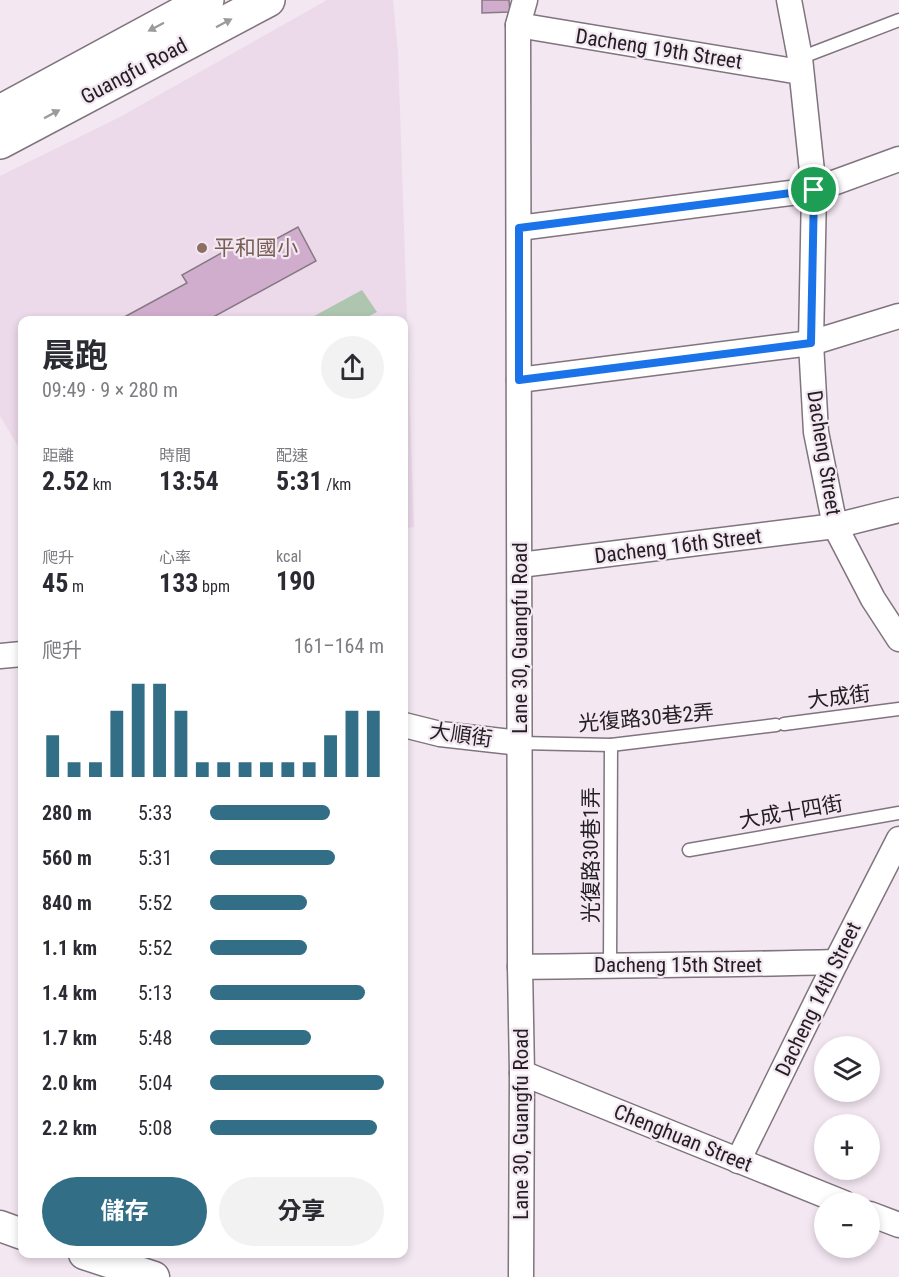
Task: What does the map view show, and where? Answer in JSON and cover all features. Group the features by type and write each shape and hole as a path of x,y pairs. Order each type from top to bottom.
{"main road":[{"name":"Guangfu Road","path":"0,112 207,0"},
{"name":"Guangfu Road","path":"0,142 268,0"}],"street":[{"name":"Lane 30, Guangfu Road","path":"521,1277 518,25 525,0"},
{"name":"Dacheng Street","path":"789,0 800,65 814,190 811,343 816,432 835,525 873,599 899,639"},
{"name":"Dacheng 19th Street","path":"518,25 800,65"},
{"path":"519,228 814,190 899,159"},
{"path":"519,380 811,343 899,316"},
{"name":"Dacheng 16th Street","path":"520,566 835,525 899,510"},
{"path":"0,656 18,654"},
{"name":"大順街","path":"408,726 440,734 520,743"},
{"name":"Dacheng 14th Street","path":"738,1161 899,838"},
{"name":"Dacheng 15th Street","path":"520,968 836,962"},
{"name":"Chenghuan Street","path":"522,1073 816,1192"},
{"path":"880,1218 899,1225"},
{"path":"0,1226 18,1233"},
{"path":"96,1258 154,1277"}],"lane":[{"path":"800,65 899,20"},
{"name":"大成街","path":"780,724 899,709"},
{"name":"光復路30巷2弄","path":"520,743 611,745 780,724"},
{"name":"光復路30巷1弄","path":"610,965 611,745"},
{"name":"大成十四街","path":"689,850 899,813"}],"shaded area":[{"name":"平和國小","path":"327,0 393,0 398,53 407,316 18,316 18,446 0,416 0,176 120,117"},
{"name":"平和國小","path":"408,349 414,527 408,528"}],"green space":[{"path":"362,290 377,312 369,316 314,316"}],"building":[{"path":"482,0 509,0 510,12 482,13"},
{"path":"298,227 316,261 215,316 126,316 187,283 182,275 234,246 241,258"}],"place":[{"name":"平和國小","path":"202,248"}],"route":[{"path":"814,190 811,343 519,380 519,228 814,190"}]}
